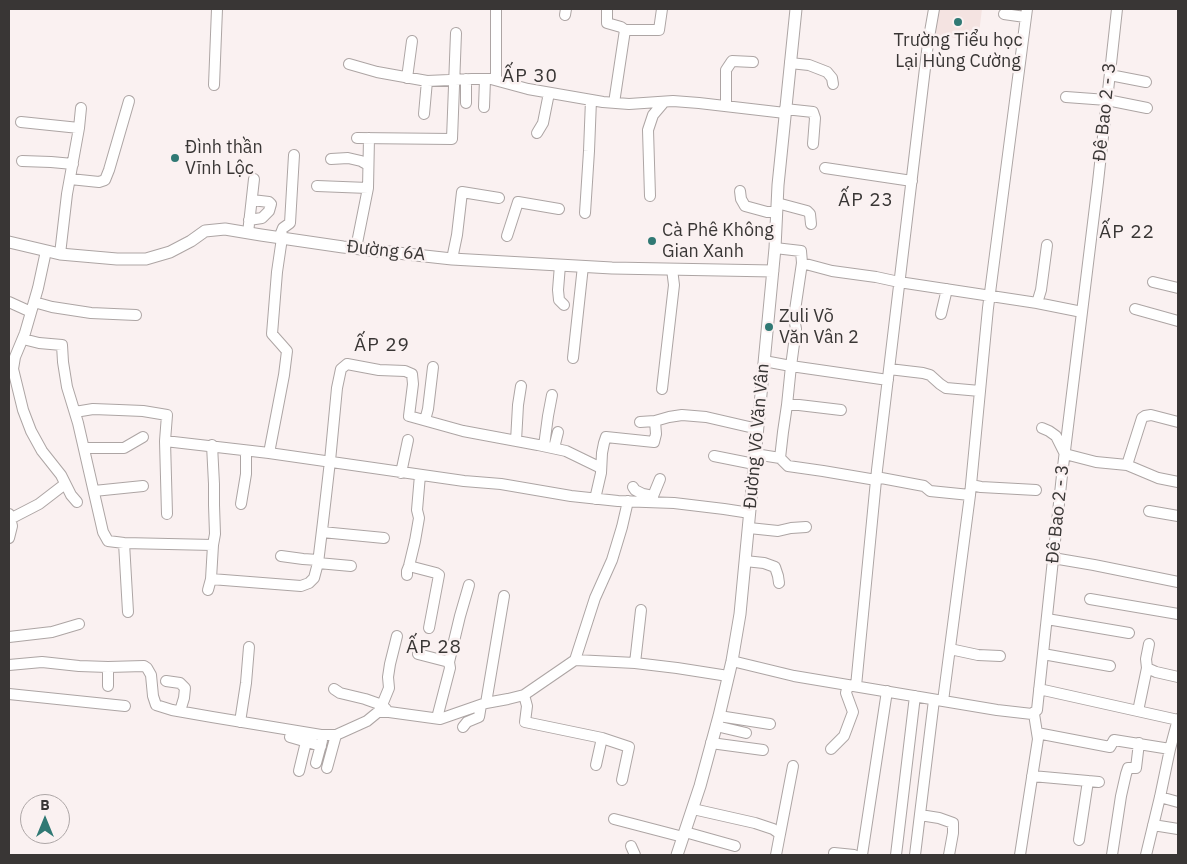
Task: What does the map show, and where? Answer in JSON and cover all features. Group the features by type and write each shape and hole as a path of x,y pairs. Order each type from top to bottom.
{"street":[{"path":"214,85 217,9"},
{"path":"496,9 496,80"},
{"path":"607,9 607,23 625,30 659,30 662,9"},
{"name":"Đường Võ Văn Vân","path":"677,855 712,743 732,661 740,614 773,271 785,111 796,9"},
{"path":"831,749 844,736 853,712 846,693 852,685 899,282 928,43 934,9"},
{"name":"Đê Bao 2 - 3","path":"1034,714 1037,710 1117,9"},
{"path":"915,855 939,700 950,649 970,490 990,296 1026,13 1004,14"},
{"path":"614,103 625,30"},
{"path":"357,138 452,139 456,33"},
{"path":"407,78 412,41"},
{"path":"726,106 726,70 732,61 753,62"},
{"path":"790,63 809,65 827,72 832,78 833,84"},
{"path":"349,64 368,70 427,81 491,79 528,89 614,103 630,104 673,101 813,112 815,118 813,144"},
{"path":"1110,75 1146,82"},
{"path":"466,79 466,103"},
{"path":"484,107 485,79"},
{"path":"424,114 427,81"},
{"path":"537,133 543,123 549,93"},
{"path":"1066,97 1107,100 1147,108"},
{"path":"585,213 591,100"},
{"path":"70,179 104,182 129,101"},
{"path":"650,196 648,130 653,115 664,102"},
{"path":"60,254 67,194 81,108"},
{"path":"21,122 79,128"},
{"path":"356,248 368,188 369,138"},
{"path":"269,453 284,375 286,351 272,334 280,238 283,228 290,223 294,154"},
{"path":"331,158 348,158 368,164"},
{"path":"22,161 73,164"},
{"path":"825,168 912,181"},
{"path":"248,233 254,179"},
{"path":"317,186 368,188"},
{"path":"740,191 740,199 745,206 767,212 777,207 807,211 810,214 811,224"},
{"path":"452,259 462,192 499,198"},
{"path":"249,220 262,218 269,211 271,204 269,202 252,200"},
{"path":"507,236 518,202 559,209"},
{"name":"Đường 6A","path":"9,242 60,254 146,260 170,252 205,231 225,229 280,238 452,259 583,266 773,271"},
{"path":"1037,303 1041,290 1047,246"},
{"path":"775,248 801,251 802,263 794,317 796,329 780,458"},
{"path":"46,251 32,307 16,357 12,378 31,431 42,451 61,475 77,502"},
{"path":"802,263 832,272 876,277 1082,312"},
{"path":"560,265 558,290 559,300 564,305"},
{"path":"573,358 583,266"},
{"path":"662,389 674,285 672,269"},
{"path":"1153,282 1178,288"},
{"path":"941,314 947,289"},
{"path":"9,302 32,307 52,307 91,313 136,315"},
{"path":"1135,309 1178,321"},
{"path":"1178,325 1178,331"},
{"path":"22,339 62,345 68,387 103,532 108,541 213,545"},
{"path":"764,361 791,366 888,374 923,373 930,375 946,388 980,391"},
{"path":"211,579 301,586 309,583 314,578 322,532 336,388 341,369 346,364 380,370 405,371 412,374 413,384 409,416 463,431 566,451 602,468"},
{"path":"425,420 433,367"},
{"path":"516,441 521,386"},
{"path":"549,447 548,416 552,395"},
{"path":"787,405 842,410"},
{"path":"75,412 93,409 143,411 167,415 165,440 167,514"},
{"path":"640,422 682,415 706,417 758,429"},
{"path":"1127,465 1142,418 1151,415 1178,422"},
{"path":"595,499 606,437 654,442 656,434 655,421"},
{"path":"1042,428 1056,436 1065,454 1096,462 1127,465 1158,478 1178,482"},
{"path":"549,447 558,432"},
{"path":"84,448 124,448 143,437"},
{"path":"165,440 330,461 464,481 501,484 595,499 628,501 653,499 750,513"},
{"path":"401,472 408,440"},
{"path":"208,590 211,579 215,534 212,445"},
{"path":"241,504 246,474 246,451"},
{"path":"714,456 755,459 780,458 788,466 924,486 930,491 970,490 980,487 1036,490"},
{"path":"420,475 417,510 419,518 408,571 436,573 438,575 429,628"},
{"path":"653,499 660,478"},
{"path":"9,538 12,526 9,517 39,504 66,484"},
{"path":"94,491 143,486"},
{"path":"633,487 634,490 653,499"},
{"path":"575,660 595,598 612,560 628,501"},
{"path":"1149,511 1178,516"},
{"path":"749,528 778,531 806,527"},
{"path":"322,532 384,538"},
{"path":"124,543 128,612"},
{"path":"281,556 351,566"},
{"path":"1053,558 1178,582"},
{"path":"746,561 764,563 775,567 779,583"},
{"path":"437,718 469,585"},
{"path":"463,726 467,722 479,717 484,704 504,596"},
{"path":"1090,599 1178,614"},
{"path":"635,663 641,610"},
{"path":"1047,619 1129,634"},
{"path":"9,637 52,632 79,624"},
{"path":"386,709 389,688 388,676 397,636"},
{"path":"1138,710 1149,644"},
{"path":"240,722 249,647"},
{"path":"950,649 978,655 1000,656"},
{"path":"418,654 449,662"},
{"path":"1043,654 1110,666"},
{"path":"334,689 340,693 365,699 386,709 440,719 484,704 524,695 575,660 635,663 728,676"},
{"path":"732,661 794,676 997,710 1034,714 1038,738 1020,855"},
{"path":"9,665 42,662 108,667 144,666 148,668 151,675 156,705 240,722 324,735 336,735 367,721 378,712 386,709"},
{"path":"108,667 108,686"},
{"path":"1146,668 1178,677"},
{"path":"166,681 180,683 185,688 180,711"},
{"path":"1039,689 1178,719 1153,825 1149,855"},
{"path":"862,855 887,691"},
{"path":"9,694 125,706"},
{"path":"524,695 527,706 526,722 602,738 629,747 622,780"},
{"path":"896,855 915,696"},
{"path":"717,721 770,724"},
{"path":"717,721 746,732"},
{"path":"1038,733 1110,747 1114,740 1170,749"},
{"path":"316,762 324,735"},
{"path":"327,768 336,735"},
{"path":"290,737 320,746"},
{"path":"596,765 602,738"},
{"path":"298,771 306,742"},
{"path":"712,743 763,750"},
{"path":"1112,855 1126,774 1128,768 1136,768 1139,743"},
{"path":"776,855 793,766"},
{"path":"1032,776 1094,782 1079,840"},
{"path":"1160,797 1178,802"},
{"path":"692,809 773,829 780,834"},
{"path":"920,816 939,818 953,823 949,855"},
{"path":"614,819 735,846"},
{"path":"1153,825 1178,829"},
{"path":"834,853 854,855"}],"shaded area":[{"name":"Trường Tiểu học Lại Hùng Cường","path":"938,9 982,9 978,41 934,35"}],"place":[{"name":"Trường Tiểu học Lại Hùng Cường","path":"958,22"},
{"name":"Đình thần Vĩnh Lộc","path":"175,158"},
{"name":"Cà Phê Không Gian Xanh","path":"652,241"},
{"name":"Zuli Võ Văn Vân 2","path":"769,327"}],"district":[{"name":"ẤP 30","path":"530,77"},
{"name":"ẤP 23","path":"866,201"},
{"name":"ẤP 22","path":"1127,233"},
{"name":"ẤP 29","path":"382,346"},
{"name":"ẤP 28","path":"434,648"}]}
